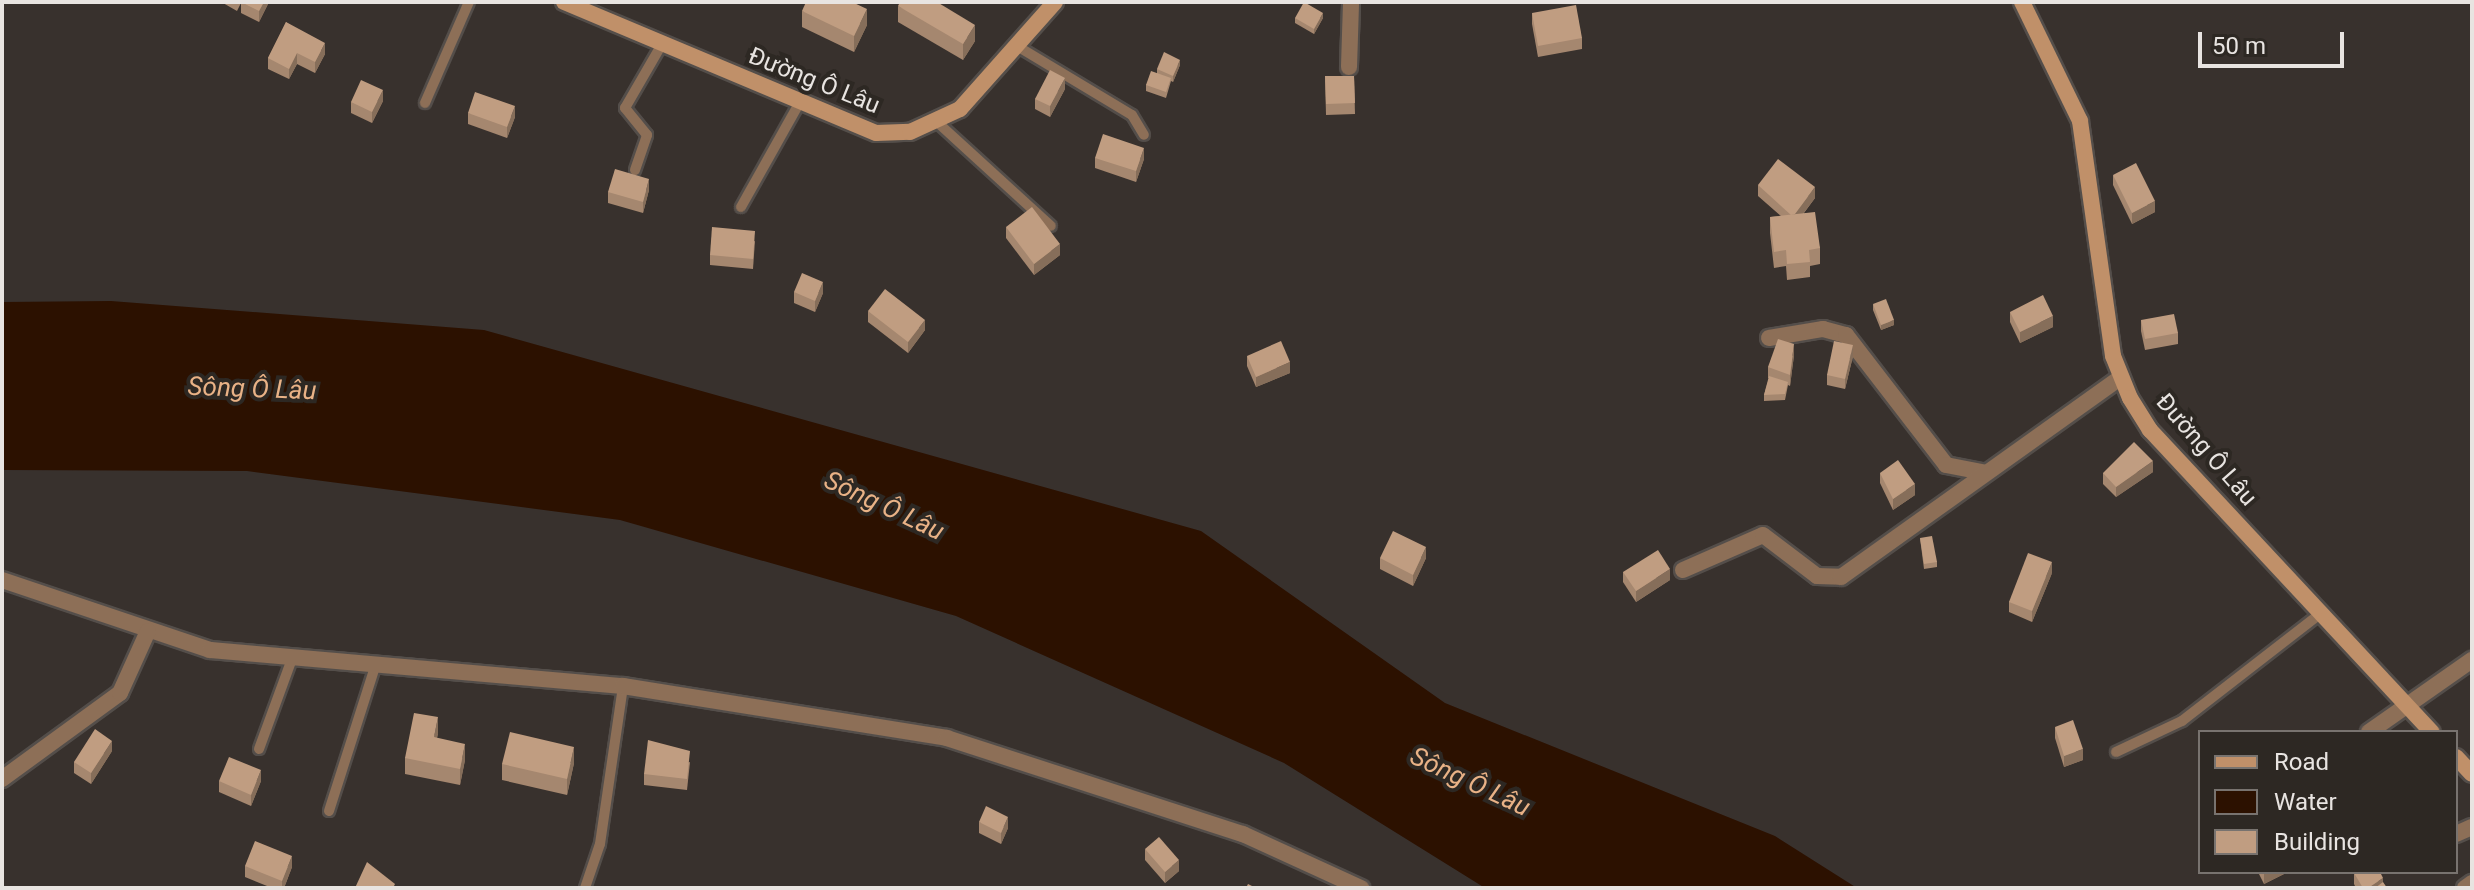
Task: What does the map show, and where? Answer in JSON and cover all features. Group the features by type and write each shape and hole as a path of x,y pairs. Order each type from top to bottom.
{"main road":[{"name":"Đường Ô Lâu","path":"564,2 876,133 937,122 960,109 1055,2"},
{"name":"Đường Ô Lâu","path":"2022,2 2080,121 2098,271 2121,377 2150,430 2430,730"},
{"path":"2458,759 2472,774"}],"street":[{"path":"1349,67 1351,2"},
{"path":"1769,338 1823,329 1846,335 1946,465 1984,472"},
{"path":"1683,570 1763,535 1817,576 1841,577 2121,377"},
{"path":"2,580 210,650 623,686 867,723 1013,755 1243,834 1361,888"},
{"path":"2,779 120,693 148,631"},
{"path":"2372,730 2472,660"},
{"path":"2465,888 2472,883"}],"lane":[{"path":"425,103 469,2"},
{"path":"635,170 647,135 625,108 662,44"},
{"path":"1017,46 1132,115 1144,135"},
{"path":"741,207 800,102"},
{"path":"937,122 1051,226"},
{"path":"2116,752 2182,721 2321,613"},
{"path":"259,749 293,656"},
{"path":"329,811 376,664"},
{"path":"585,888 600,844 623,686"}],"water":[{"name":"Sông Ô Lâu","path":"111,301 484,330 1201,531 1445,703 1775,836 1857,888 1485,888 1284,763 956,616 620,520 247,471 2,470 2,302"}],"building":[{"path":"241,2 264,2 259,11"},
{"path":"806,2 852,2 867,9 854,36 802,11"},
{"path":"900,2 937,2 975,25 963,44 898,6"},
{"path":"1304,2 1323,13 1314,29 1295,18"},
{"path":"1576,5 1582,38 1538,46 1532,13"},
{"path":"286,22 325,43 315,62 297,53 289,69 268,58"},
{"path":"1164,52 1180,60 1173,76 1157,69"},
{"path":"1050,70 1065,78 1050,106 1035,99"},
{"path":"1151,71 1171,78 1166,92 1146,85"},
{"path":"1325,76 1354,76 1355,103 1326,104"},
{"path":"361,80 383,90 372,112 351,102"},
{"path":"475,92 515,106 507,127 468,113"},
{"path":"1103,134 1144,148 1136,171 1095,158"},
{"path":"1778,159 1815,187 1795,214 1791,215 1758,185"},
{"path":"2136,163 2155,201 2132,213 2113,175"},
{"path":"615,169 649,179 643,202 608,192"},
{"path":"1032,207 1060,244 1034,264 1006,227"},
{"path":"1815,212 1820,248 1809,250 1810,262 1787,264 1786,250 1774,252 1770,217"},
{"path":"712,227 755,231 753,259 710,255"},
{"path":"802,273 823,282 815,301 794,292"},
{"path":"885,289 925,320 908,342 868,311"},
{"path":"2043,295 2053,316 2020,332 2010,312"},
{"path":"1886,299 1894,320 1881,325 1873,304"},
{"path":"2174,314 2178,333 2145,339 2141,320"},
{"path":"1778,339 1794,344 1790,375 1768,367"},
{"path":"1281,341 1290,362 1256,377 1247,356"},
{"path":"1834,341 1853,345 1845,379 1827,375"},
{"path":"1769,376 1788,382 1785,394 1764,395"},
{"path":"2134,442 2153,461 2116,487 2103,473"},
{"path":"1898,460 1915,484 1893,499 1880,473"},
{"path":"1393,531 1426,547 1413,575 1380,558"},
{"path":"1932,536 1937,562 1924,564 1920,538"},
{"path":"1658,550 1670,569 1636,591 1623,572"},
{"path":"2028,553 2052,562 2032,611 2009,602"},
{"path":"414,713 438,717 434,737 465,744 460,769 405,758"},
{"path":"2073,720 2083,749 2064,756 2055,727"},
{"path":"95,729 112,741 91,773 74,762"},
{"path":"510,732 574,747 567,779 502,764"},
{"path":"648,740 690,751 687,779 644,774"},
{"path":"229,757 261,770 251,795 219,781"},
{"path":"986,806 1008,817 1001,833 979,822"},
{"path":"1159,837 1179,860 1165,872 1145,849"},
{"path":"255,841 292,856 282,881 245,866"},
{"path":"367,862 395,884 393,888 355,888"},
{"path":"2355,874 2381,874 2383,878 2363,888"}]}
